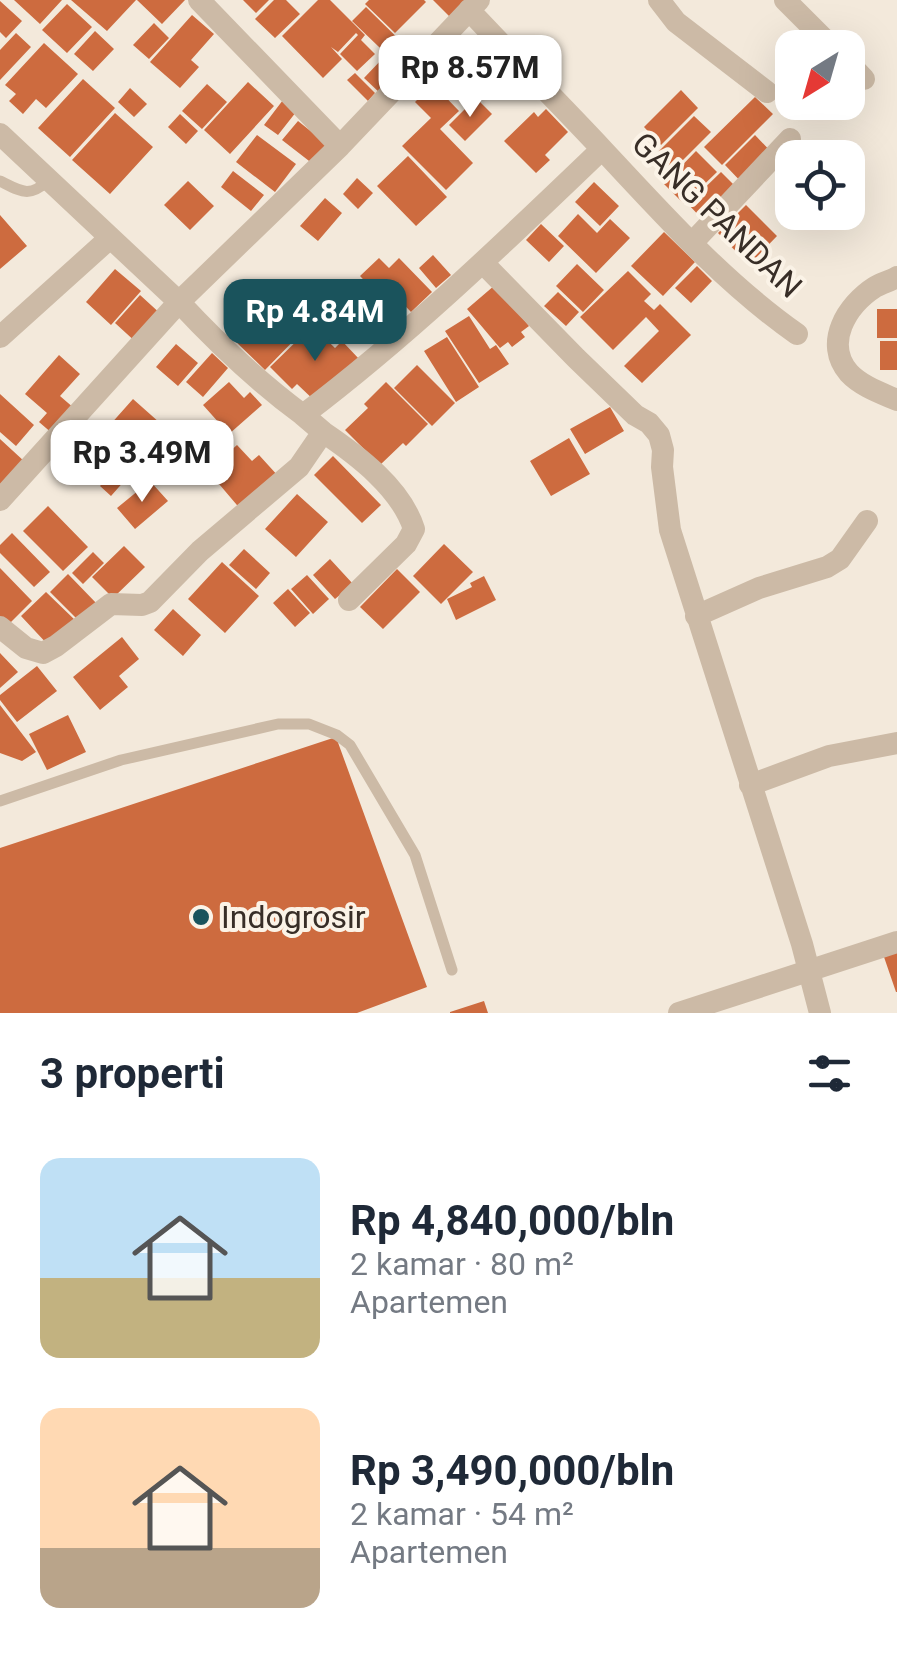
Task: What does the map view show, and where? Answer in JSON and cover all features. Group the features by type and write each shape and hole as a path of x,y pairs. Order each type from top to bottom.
{"street":[{"path":"199,0 340,146"},
{"path":"659,0 676,22 767,92"},
{"path":"785,0 815,30"},
{"path":"0,500 179,302 340,146 474,5"},
{"name":"GANG PANDAN","path":"474,5 692,244 772,317 797,334"},
{"path":"0,134 179,302 222,348 262,384 356,455 399,502 414,529 406,544 349,600"},
{"path":"692,244 790,139"},
{"path":"303,414 352,378 482,263 602,148"},
{"path":"0,337 110,238"},
{"path":"482,263 659,435 670,530 802,944 820,1013"},
{"path":"897,278 860,299 840,330 836,344 841,361 855,378 897,400"},
{"path":"0,627 26,648 43,653 111,604 147,604 200,551 300,467 323,432"},
{"path":"696,616 759,588 827,568 840,559 867,521"},
{"path":"750,785 829,756 897,743"},
{"path":"680,1013 897,942"}],"lane":[{"path":"0,181 26,193 49,180"},
{"path":"0,801 121,760 278,724 309,724 350,745 415,855 452,970"}],"building":[{"path":"14,0 62,0 40,24"},
{"path":"71,0 136,0 107,31"},
{"path":"137,0 185,0 162,24"},
{"path":"243,0 269,0 256,13"},
{"path":"274,0 286,0 300,14 275,38 255,19"},
{"path":"318,0 330,0 365,35 361,40 375,54 357,71 340,54 356,33 338,52 331,47 342,59 323,78 282,36"},
{"path":"369,0 426,2 395,33 365,4"},
{"path":"433,0 472,0 453,20"},
{"path":"0,1 22,21 6,38 0,32"},
{"path":"67,4 92,27 67,53 42,30"},
{"path":"366,7 417,57 404,71 352,21"},
{"path":"192,15 214,34 191,60 199,67 180,88 150,62"},
{"path":"154,23 169,38 149,59 133,45"},
{"path":"95,31 114,49 93,71 74,54"},
{"path":"16,33 31,47 0,80 0,50"},
{"path":"478,36 504,63 477,90 450,63"},
{"path":"44,43 78,74 46,108 36,99 23,114 9,101 16,94 5,85"},
{"path":"384,57 401,73 381,94 364,78"},
{"path":"355,73 375,93 368,101 347,80"},
{"path":"458,76 476,94 464,106 446,87"},
{"path":"83,79 115,108 70,157 38,128"},
{"path":"248,82 274,106 230,154 204,130"},
{"path":"207,84 227,102 202,129 182,111"},
{"path":"433,84 459,111 440,129 473,163 446,190 402,146 431,118 415,102"},
{"path":"130,88 147,104 134,117 118,102"},
{"path":"681,90 698,108 661,145 644,127"},
{"path":"286,96 300,107 278,135 264,125"},
{"path":"755,97 773,114 722,165 704,147"},
{"path":"476,98 492,114 465,141 449,125"},
{"path":"546,109 568,132 545,155 550,160 536,173 504,141 534,112 538,117"},
{"path":"115,113 153,147 110,194 72,160"},
{"path":"180,114 198,131 186,144 168,127"},
{"path":"694,116 711,132 670,173 654,156"},
{"path":"298,121 328,145 313,164 282,140"},
{"path":"257,135 296,164 275,192 236,162"},
{"path":"755,135 775,156 746,187 725,165"},
{"path":"696,151 717,172 684,204 664,184"},
{"path":"408,156 447,197 416,226 377,186"},
{"path":"233,171 264,195 251,211 221,187"},
{"path":"721,172 737,188 704,221 688,204"},
{"path":"357,178 373,193 358,209 343,194"},
{"path":"188,181 214,206 190,230 164,205"},
{"path":"594,182 619,206 600,226 575,202"},
{"path":"325,198 342,213 318,241 300,226"},
{"path":"746,205 777,236 749,265 718,233"},
{"path":"578,214 597,233 610,219 630,238 596,273 558,236"},
{"path":"0,215 27,246 0,269"},
{"path":"541,224 564,246 549,262 526,240"},
{"path":"664,232 695,262 663,296 631,266"},
{"path":"433,255 451,275 436,288 419,268"},
{"path":"379,258 389,268 399,258 432,292 411,312 392,292 383,300 360,276"},
{"path":"577,264 604,290 583,312 556,286"},
{"path":"697,266 712,281 691,303 675,288"},
{"path":"115,269 141,291 111,325 86,302"},
{"path":"628,271 651,294 644,301 654,310 660,304 691,335 642,383 624,366 659,331 646,317 613,350 580,317"},
{"path":"495,285 529,326 521,332 525,337 512,347 508,342 500,348 467,309"},
{"path":"558,292 579,312 566,326 544,306"},
{"path":"140,295 163,316 138,344 115,323"},
{"path":"281,305 305,329 265,370 232,338 259,310 268,319"},
{"path":"877,309 897,309 897,338 877,338"},
{"path":"469,316 490,349 496,345 509,364 479,383 445,331"},
{"path":"312,326 335,348 342,341 360,360 316,402 297,384 292,389 270,367"},
{"path":"447,337 479,387 456,402 424,351"},
{"path":"880,341 897,341 897,370 880,370"},
{"path":"176,344 198,363 178,386 156,367"},
{"path":"212,353 228,368 203,397 186,382"},
{"path":"59,355 80,374 60,396 75,409 53,434 39,422 47,413 25,394"},
{"path":"417,365 455,403 432,426 394,388"},
{"path":"229,382 244,398 250,392 262,405 229,434 203,405"},
{"path":"386,382 428,424 380,465 345,430 368,408 364,404"},
{"path":"0,394 34,425 16,446 0,432"},
{"path":"133,399 160,423 137,450 109,426"},
{"path":"610,407 624,431 585,454 570,429"},
{"path":"97,436 119,455 98,479 77,460"},
{"path":"569,438 590,474 551,496 530,461"},
{"path":"0,439 25,462 0,491"},
{"path":"237,445 252,461 259,455 279,477 242,511 208,471"},
{"path":"130,452 141,462 111,496 100,486"},
{"path":"333,456 381,505 362,523 314,475"},
{"path":"150,481 168,501 135,529 117,508"},
{"path":"297,494 328,522 296,557 265,529"},
{"path":"48,506 88,547 63,571 23,531"},
{"path":"12,533 50,572 34,587 0,553 0,545"},
{"path":"444,544 473,572 441,604 413,576"},
{"path":"124,546 145,567 113,598 92,577"},
{"path":"244,549 270,573 256,589 229,565"},
{"path":"93,552 104,563 83,584 72,573"},
{"path":"330,559 353,584 335,599 313,575"},
{"path":"222,562 259,596 225,633 188,599"},
{"path":"0,568 32,601 8,625 0,617"},
{"path":"397,569 420,592 383,629 360,607"},
{"path":"68,574 99,606 81,623 50,592"},
{"path":"307,575 329,599 313,614 291,589"},
{"path":"484,576 496,600 456,620 447,599 472,587 470,583"},
{"path":"288,589 310,613 295,627 273,603"},
{"path":"46,592 76,621 50,647 21,616"},
{"path":"173,609 201,635 183,656 154,630"},
{"path":"122,637 139,659 119,676 128,687 100,710 73,677"},
{"path":"0,653 18,672 0,688"},
{"path":"37,666 57,691 17,722 0,695"},
{"path":"0,705 36,752 22,761 0,753"},
{"path":"68,715 86,752 47,770 29,734"},
{"name":"Indogrosir","path":"336,737 427,987 357,1013 0,1013 0,848"},
{"path":"897,952 897,992 896,992 884,957"},
{"path":"484,1001 488,1013 450,1013 450,1012"}],"place":[{"name":"Indogrosir","path":"201,917"}]}
